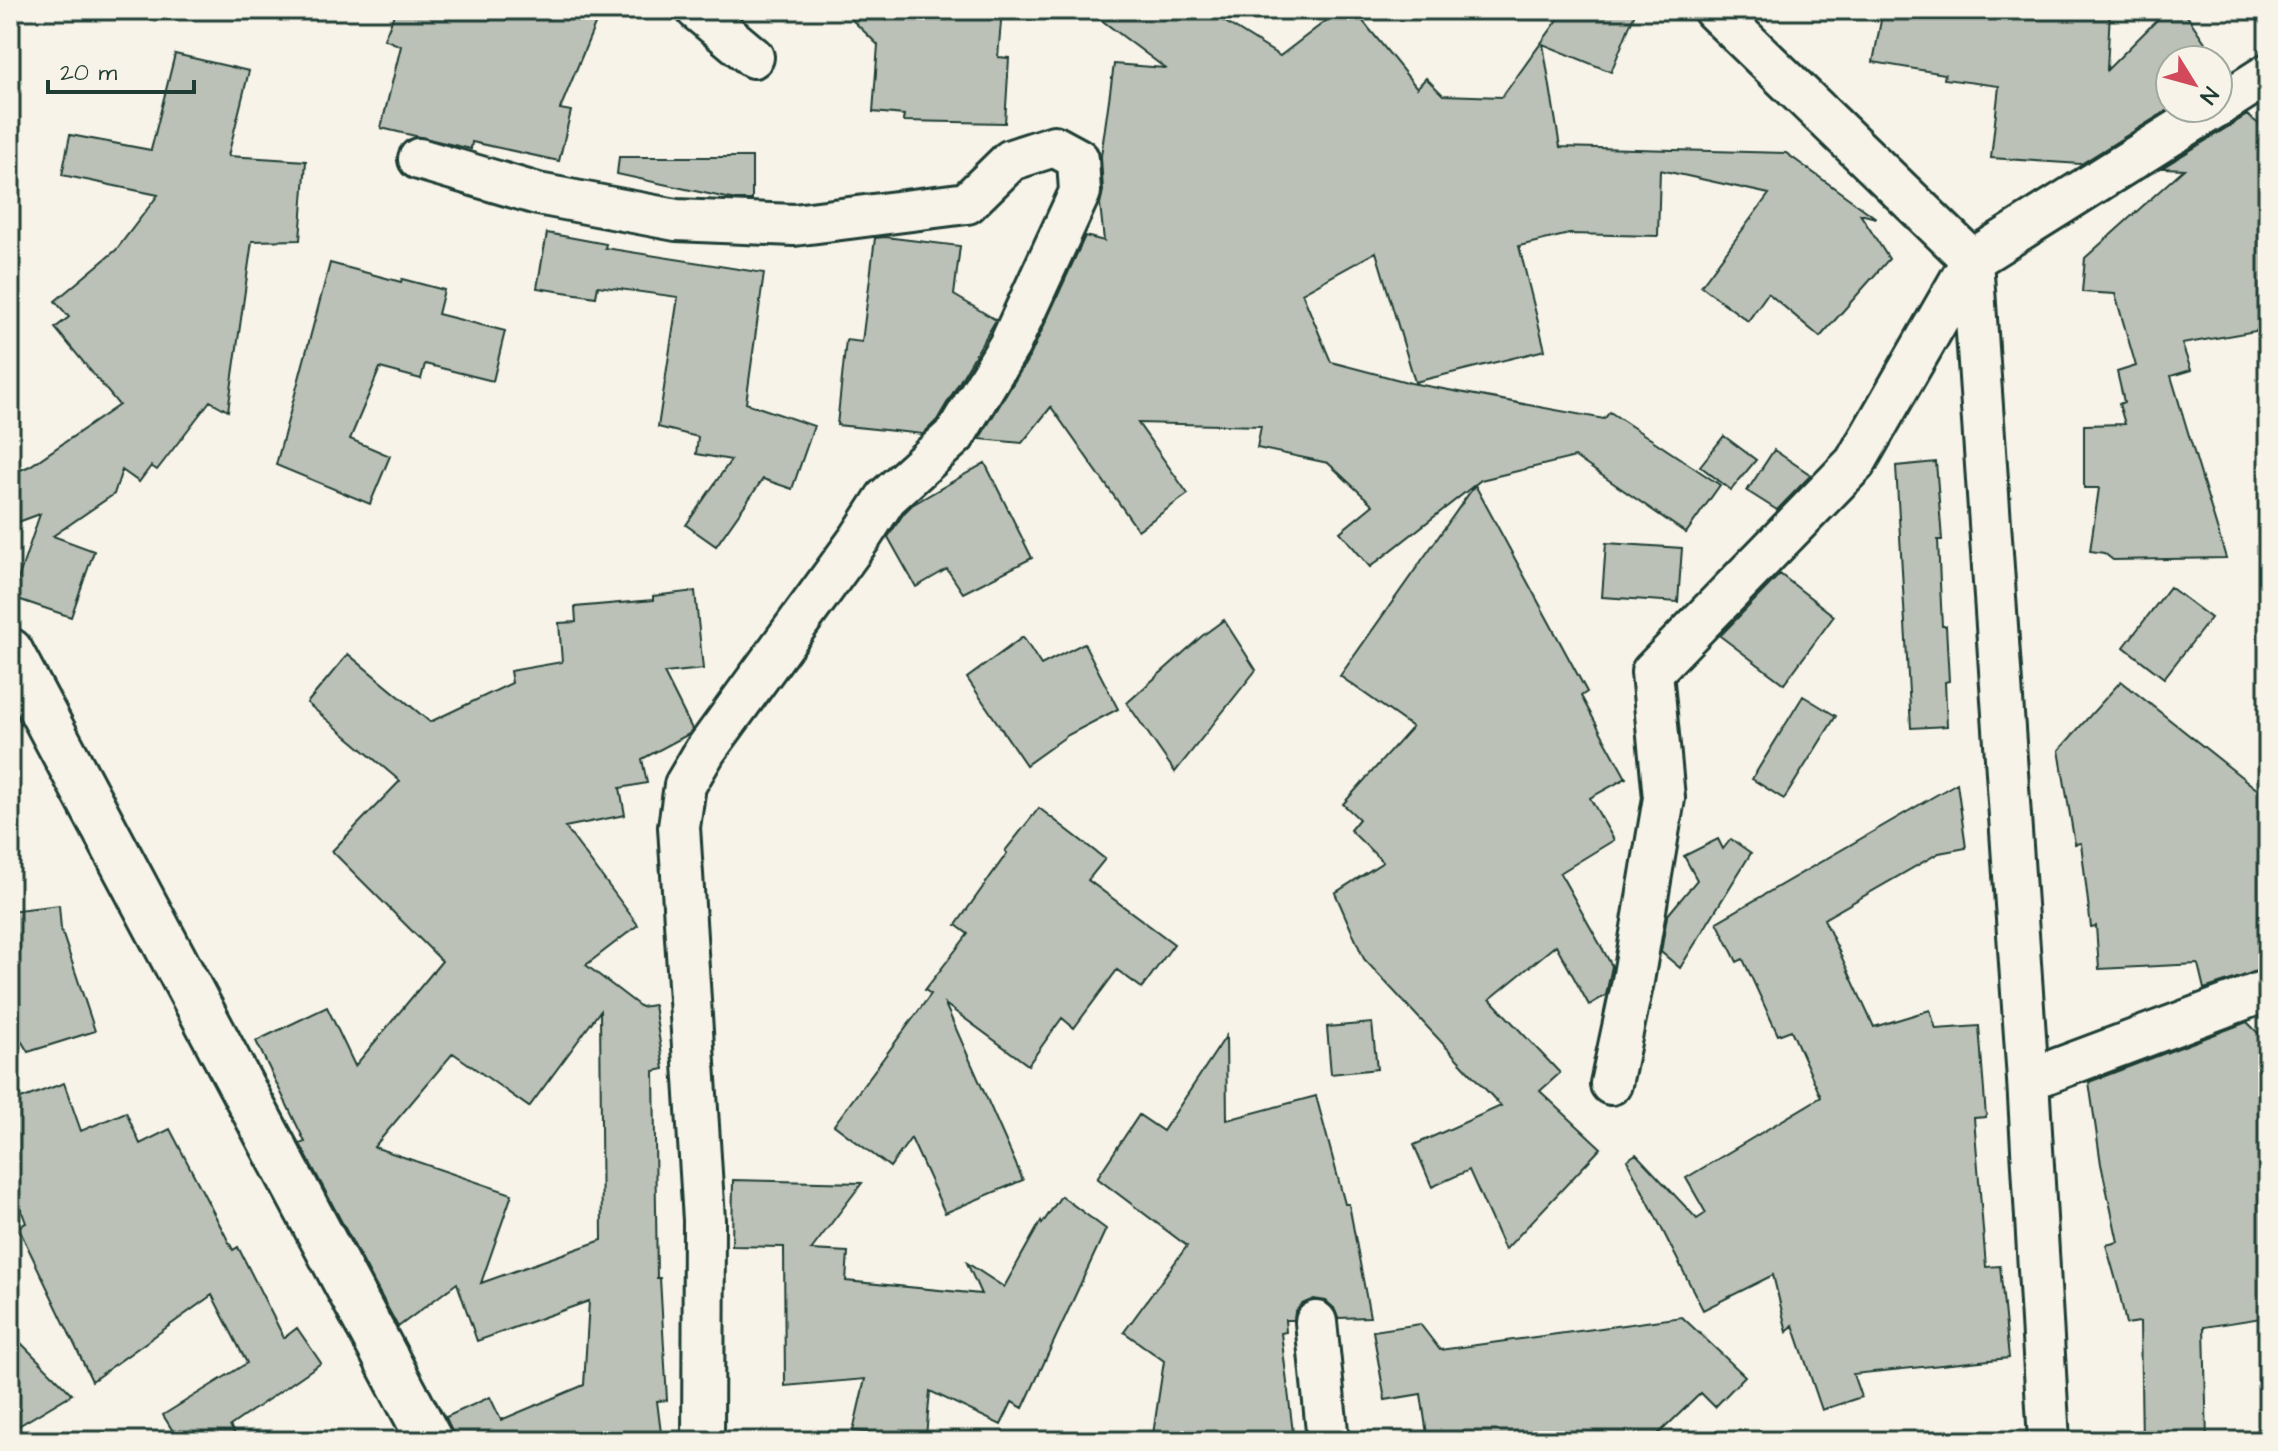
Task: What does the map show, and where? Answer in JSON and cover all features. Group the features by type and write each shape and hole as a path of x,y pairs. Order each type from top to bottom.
{"street":[{"path":"697,10 753,57"},
{"path":"1714,10 1972,260 2028,1080 2049,1441"},
{"path":"2234,96 2268,74"},
{"path":"1611,1084 1633,981 1664,798 1652,672 1855,463 1972,260 2189,124"},
{"path":"419,159 538,194 676,220 794,225 967,203 1011,160 1054,146 1078,159 1080,192 1010,344 955,435 886,498 705,751 685,785 679,827 704,1220 703,1441"},
{"path":"10,651 430,1441"},
{"path":"2028,1080 2268,990"},
{"path":"1316,1322 1328,1441"}],"building":[{"path":"396,10 601,10 560,109 571,111 559,161 472,142 471,149 381,128 401,46 384,39"},
{"path":"842,10 1002,10 998,57 1009,58 1005,123 903,121 904,115 873,112 878,45"},
{"path":"1088,10 1206,10 1280,56 1340,10 1354,10 1417,88 1426,78 1443,95 1502,97 1565,10 1636,10 1611,72 1543,44 1560,147 1786,153 1876,218 1860,214 1889,259 1820,337 1768,293 1748,321 1701,286 1769,194 1660,170 1658,236 1569,234 1519,246 1545,350 1415,382 1376,252 1302,293 1331,362 1411,383 1604,419 1610,412 1720,485 1686,533 1575,457 1481,480 1370,567 1340,532 1373,505 1328,463 1257,448 1261,426 1138,423 1188,494 1138,530 1051,407 1022,443 979,439 1031,354 1085,236 1104,241 1100,204 1103,191 1101,156 1114,64 1165,68"},
{"path":"1883,10 2110,10 2107,70 2167,10 2183,10 2206,44 2154,44 2154,119 2081,164 1991,158 1999,86 1944,79 1945,74 1873,62"},
{"path":"175,54 249,71 228,156 306,161 300,240 252,241 228,411 210,401 157,470 151,466 139,482 122,470 114,494 53,536 94,551 71,617 12,597 40,514 10,525 10,474 30,466 119,405 55,328 69,317 55,301 116,250 158,195 62,175 70,135 151,150"},
{"path":"2247,115 2268,131 2268,281 2261,290 2267,329 2182,344 2191,370 2171,376 2226,558 2113,560 2104,553 2090,551 2099,488 2084,488 2084,425 2125,424 2119,404 2124,402 2117,372 2136,366 2115,294 2082,292 2085,258 2184,169 2162,168"},
{"path":"619,157 752,157 752,200 736,200 617,174"},
{"path":"547,233 606,244 605,248 764,273 746,403 814,426 792,489 763,479 716,546 686,525 731,460 696,454 698,437 658,427 678,297 598,286 596,297 537,288"},
{"path":"875,238 960,246 954,295 996,320 937,420 923,434 837,425 846,340 862,342"},
{"path":"330,263 444,290 438,314 505,331 493,381 425,364 421,379 380,368 350,439 390,456 370,504 276,465"},
{"path":"1724,436 1756,460 1731,490 1700,466"},
{"path":"1774,450 1811,475 1777,510 1747,491"},
{"path":"1936,462 1942,540 1938,540 1942,626 1946,626 1949,681 1945,682 1947,726 1911,728 1896,466"},
{"path":"985,463 1032,558 963,593 947,569 916,587 888,537 912,505"},
{"path":"1475,485 1587,692 1581,696 1626,778 1590,798 1614,840 1560,873 1612,966 1606,995 1589,1005 1556,945 1490,999 1560,1073 1540,1091 1601,1148 1505,1250 1469,1170 1432,1187 1414,1145 1501,1106 1364,959 1335,893 1383,862 1350,830 1359,819 1343,804 1412,727 1340,676"},
{"path":"1606,543 1682,548 1678,602 1602,597"},
{"path":"1780,574 1834,616 1784,684 1720,636"},
{"path":"2170,587 2211,618 2164,678 2124,647"},
{"path":"695,591 703,669 664,673 692,729 689,734 642,759 647,783 620,788 625,815 565,827 638,925 586,965 641,1007 654,1005 664,1069 654,1071 657,1278 660,1278 667,1400 657,1401 662,1441 455,1441 446,1417 490,1397 501,1420 584,1385 589,1301 477,1341 457,1283 398,1327 300,1144 305,1142 256,1041 327,1007 355,1066 442,961 332,851 400,781 307,703 348,654 430,722 512,683 510,671 562,662 559,623 576,622 575,607 653,600 653,596","holes":["600,1011 602,1240 481,1283 512,1194 374,1147 453,1053 529,1107"]},
{"path":"1224,620 1256,670 1175,772 1127,703"},
{"path":"1023,637 1041,665 1084,643 1118,709 1068,735 1026,765 967,678"},
{"path":"2121,681 2263,794 2268,821 2268,968 2204,989 2198,964 2099,969 2096,926 2091,927 2081,843 2075,844 2059,750"},
{"path":"1803,696 1836,716 1784,799 1752,779"},
{"path":"1957,783 1966,848 1939,853 1824,919 1874,1027 1930,1010 1936,1029 1979,1026 1986,1117 1974,1118 1986,1267 2000,1266 2009,1358 1853,1374 1861,1397 1822,1410 1793,1325 1787,1332 1773,1275 1703,1310 1627,1160 1636,1154 1697,1219 1706,1213 1686,1178 1821,1097 1791,1030 1778,1035 1743,959 1737,962 1717,922"},
{"path":"1039,808 1105,859 1088,880 1174,944 1142,988 1117,970 1074,1028 1062,1018 1028,1065 945,1004 1023,1180 945,1213 911,1138 890,1167 834,1125 931,994 925,990 968,934 956,925 1007,853 1005,851"},
{"path":"1718,839 1723,849 1731,839 1751,853 1680,968 1661,952 1667,916 1697,880 1684,856"},
{"path":"59,905 61,929 95,1031 28,1052 10,1022 10,911"},
{"path":"2247,1022 2268,1043 2268,1317 2204,1327 2207,1441 2142,1441 2140,1322 2126,1324 2106,1245 2118,1242 2101,1164 2089,1082"},
{"path":"1372,1023 1377,1069 1331,1074 1327,1027"},
{"path":"1226,1036 1227,1120 1316,1096 1345,1204 1349,1204 1370,1317 1338,1318 1334,1308 1326,1301 1314,1299 1302,1304 1295,1312 1294,1320 1285,1320 1286,1332 1281,1333 1294,1441 1152,1441 1164,1361 1124,1332 1187,1246 1097,1178 1139,1115 1163,1131"},
{"path":"64,1083 81,1131 126,1112 140,1144 170,1129 233,1250 238,1247 284,1338 297,1328 321,1363 230,1426 239,1441 179,1441 163,1415 247,1363 212,1295 92,1381 18,1227 26,1223 10,1180 10,1103"},
{"path":"733,1180 862,1183 811,1250 848,1252 846,1281 981,1294 967,1263 1004,1287 1041,1221 1042,1224 1061,1196 1106,1229 1023,1408 1012,1402 1001,1425 930,1391 926,1437 853,1431 865,1379 785,1386 784,1247 732,1246"},
{"path":"1682,1317 1745,1376 1715,1407 1701,1393 1651,1441 1428,1441 1421,1394 1385,1400 1373,1331 1420,1324 1440,1350"},
{"path":"10,1332 72,1394 10,1431"}]}
